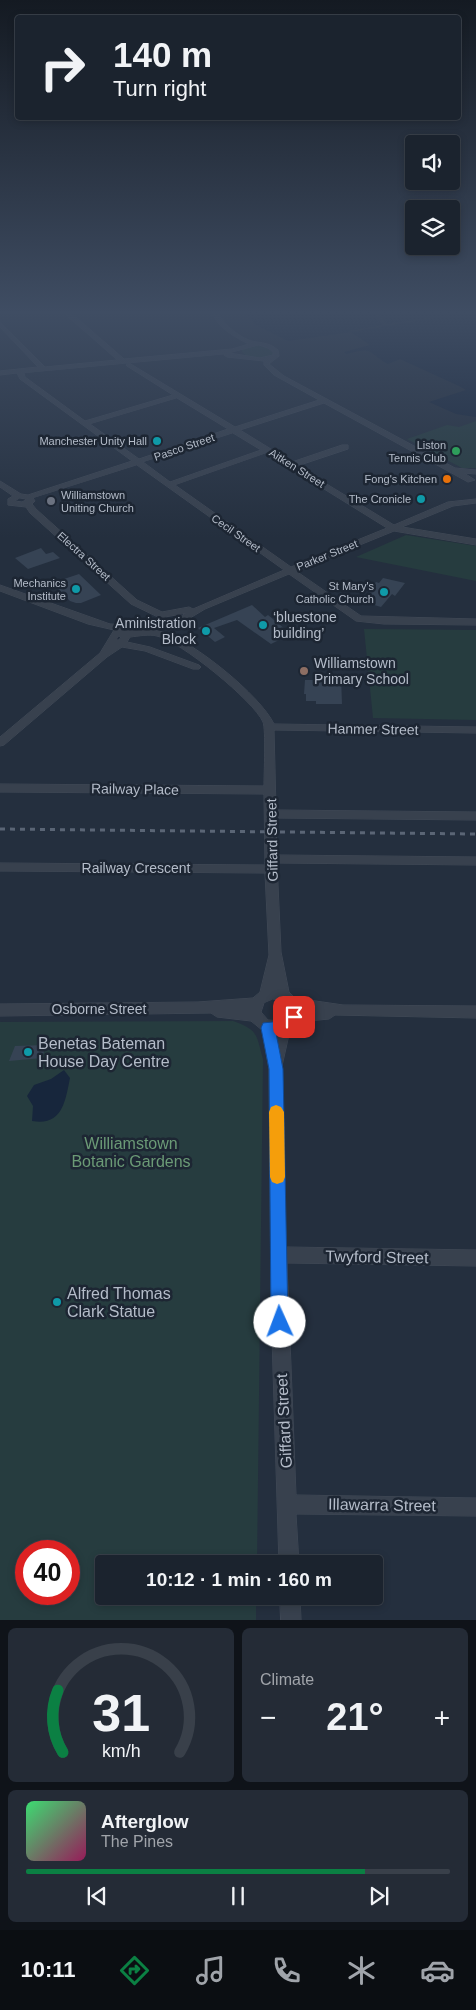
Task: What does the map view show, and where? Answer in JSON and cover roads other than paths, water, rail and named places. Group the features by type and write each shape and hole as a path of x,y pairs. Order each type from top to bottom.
{"street":[{"name":"Cecil Street","path":"34,387 168,485 359,619 366,621 476,622"},
{"name":"Aitken Street","path":"164,387 393,528 476,542"},
{"path":"300,387 474,483"},
{"path":"85,423 178,395"},
{"name":"Pasco Street","path":"0,508 325,400"},
{"path":"292,466 345,447"},
{"path":"168,485 268,450"},
{"path":"441,464 455,469 476,472"},
{"path":"474,483 467,475 476,472"},
{"name":"Electra Street","path":"0,484 134,602 161,615 172,618 175,625"},
{"name":"Parker Street","path":"156,633 168,631 202,607 451,504 462,497 476,496"},
{"name":"Parker Street","path":"451,504 476,501"},
{"path":"0,588 91,622 148,649 196,667"},
{"name":"Electra Street","path":"134,602 145,621 145,628 156,633"},
{"name":"Parker Street","path":"119,636 150,617 202,607"},
{"path":"175,625 190,649"},
{"path":"0,743 5,731 104,655 119,636 156,633 172,638 190,649 254,704 268,720 270,728"},
{"name":"Hanmer Street","path":"270,728 476,730"},
{"name":"Giffard Street","path":"270,728 271,864 276,952 288,999 295,1008 289,1022 276,1069"},
{"name":"Railway Place","path":"0,788 271,790"},
{"path":"270,814 476,816"},
{"name":"Railway Crescent","path":"0,867 476,861"},
{"name":"Giffard Street","path":"259,1004 276,952"},
{"path":"288,999 343,1011 476,1012"},
{"name":"Osborne Street","path":"0,1010 198,1008 259,1004 288,999"},
{"path":"259,1004 259,1023 268,1028 343,1011"},
{"name":"Giffard Street","path":"268,1028 276,1069 278,1255 289,1555"},
{"name":"Twyford Street","path":"278,1255 476,1258"},
{"name":"Illawarra Street","path":"288,1504 476,1506"},
{"path":"290,1605 291,1620"}],"water":[{"path":"460,387 476,387 476,417 456,414 429,402 466,390"},
{"path":"64,1070 70,1078 64,1104 60,1111 50,1120 42,1122 32,1121 33,1106 27,1096 34,1085 51,1079"}],"railway":[{"path":"0,829 476,834"}],"place":[{"name":"Manchester Unity Hall","path":"157,441"},
{"name":"Liston Tennis Club","path":"456,451"},
{"name":"Fong's Kitchen","path":"447,479"},
{"name":"The Cronicle","path":"421,499"},
{"name":"Williamstown Uniting Church","path":"51,501"},
{"name":"Mechanics Institute","path":"76,589"},
{"name":"St Mary's Catholic Church","path":"384,592"},
{"name":"‘bluestone building’","path":"263,625"},
{"name":"Aministration Block","path":"206,631"},
{"name":"Williamstown Primary School","path":"304,671"},
{"name":"Benetas Bateman House Day Centre","path":"28,1052"},
{"name":"Alfred Thomas Clark Statue","path":"57,1302"}],"park label":[{"name":"Williamstown Botanic Gardens","path":"131,1152"}]}
